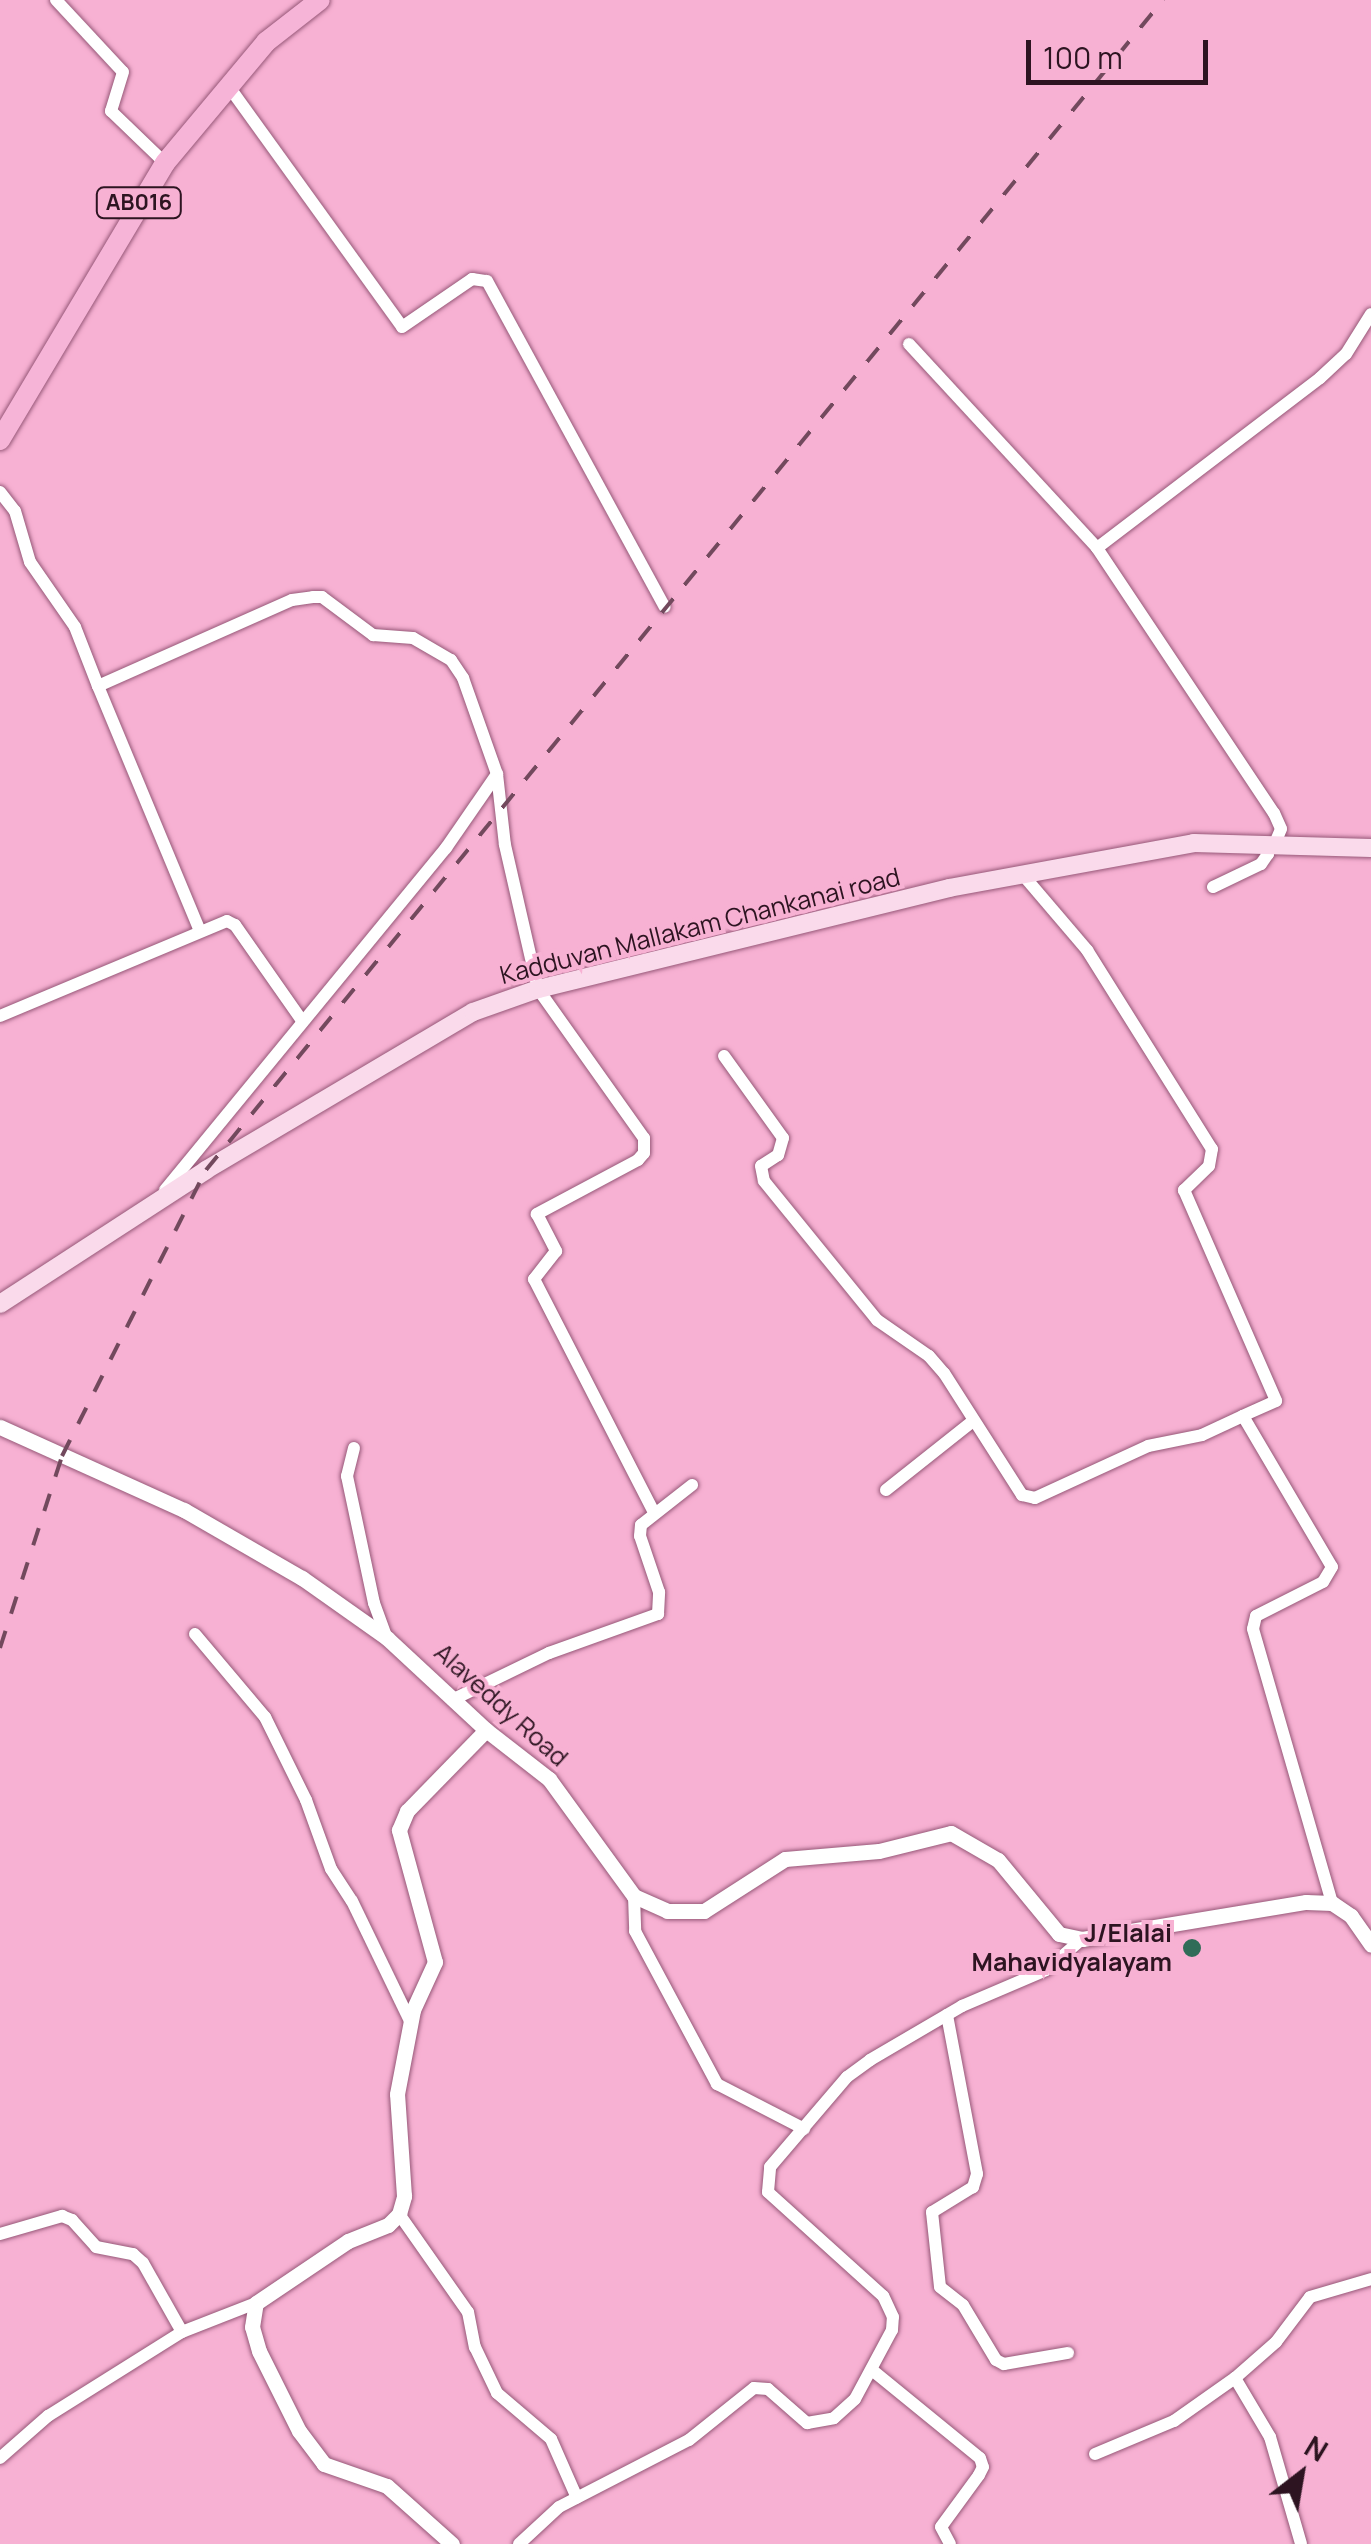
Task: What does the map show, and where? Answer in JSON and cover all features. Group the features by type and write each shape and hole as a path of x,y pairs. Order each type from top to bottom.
{"main road":[{"name":"AB016","path":"0,440 166,162 227,84 266,42 320,0"},
{"name":"Kadduvan Mallakam Chankanai road","path":"0,1304 153,1204 473,1012 538,989 949,888 1194,844 1371,848"}],"street":[{"path":"56,0 123,72 111,112 166,162"},
{"path":"227,84 402,327 472,278 487,281 665,607"},
{"path":"1097,548 1320,378 1346,354 1371,314"},
{"path":"909,344 1097,548 1274,814 1282,829 1268,843 1268,854 1261,864 1213,887"},
{"path":"0,492 15,511 30,562 75,627 200,931"},
{"path":"98,686 292,600 322,597 373,635 412,638 451,660 464,678 497,774 505,845 538,989 644,1138 644,1153 638,1160 537,1214 556,1258 534,1279 654,1512"},
{"path":"153,1204 446,848 497,774"},
{"path":"724,1056 783,1138 778,1154 761,1166 764,1180 876,1320 929,1356 944,1373 1006,1476 1022,1495 1035,1498 1148,1446 1202,1436 1276,1401 1184,1190 1191,1178 1208,1166 1212,1149 1087,950 1023,875"},
{"path":"0,1016 227,921 235,925 304,1022"},
{"path":"1244,1416 1332,1568 1323,1582 1256,1616 1253,1629 1332,1904"},
{"path":"886,1490 972,1421"},
{"name":"Alaveddy Road","path":"0,1427 184,1510 302,1578 388,1638 486,1730 549,1780 634,1896"},
{"path":"354,1448 347,1476 374,1603 388,1638"},
{"path":"452,1700 550,1653 658,1614 660,1592 640,1536 641,1525 692,1485"},
{"path":"195,1634 264,1718 306,1800 330,1869 352,1900 410,2021"},
{"path":"0,2458 48,2416 182,2332 256,2304 348,2241 388,2225 399,2214 404,2196 398,2094 410,2021 434,1962 398,1830 407,1811 486,1730"},
{"path":"804,2129 717,2084 635,1930 634,1896 667,1911 704,1910 775,1862 880,1851 951,1833 998,1860 1060,1934 1082,1939 1306,1902 1332,1904 1351,1916 1371,1945"},
{"path":"519,2544 540,2522 577,2498 688,2440 754,2388 768,2389 807,2423 834,2418 855,2399 892,2330 893,2317 883,2296 768,2192 770,2168 847,2077 946,2015 1046,1970 1082,1939"},
{"path":"946,2015 977,2174 973,2186 932,2212 940,2287 963,2305 996,2360 1004,2364 1068,2353"},
{"path":"399,2214 468,2312 475,2347 496,2393 551,2439 577,2498"},
{"path":"0,2234 62,2216 72,2220 96,2247 133,2254 142,2263 182,2332"},
{"path":"1095,2454 1174,2420 1235,2378 1276,2342 1310,2297 1371,2278"},
{"path":"256,2304 252,2326 259,2351 299,2431 324,2464 387,2486 452,2544"},
{"path":"872,2370 980,2458 983,2467 942,2526 950,2544"},
{"path":"1235,2378 1270,2438 1301,2544"}],"railway":[{"path":"0,1648 62,1456 206,1170 1163,0"}],"place":[{"name":"J/Elalai Mahavidyalayam","path":"1192,1948"}]}
